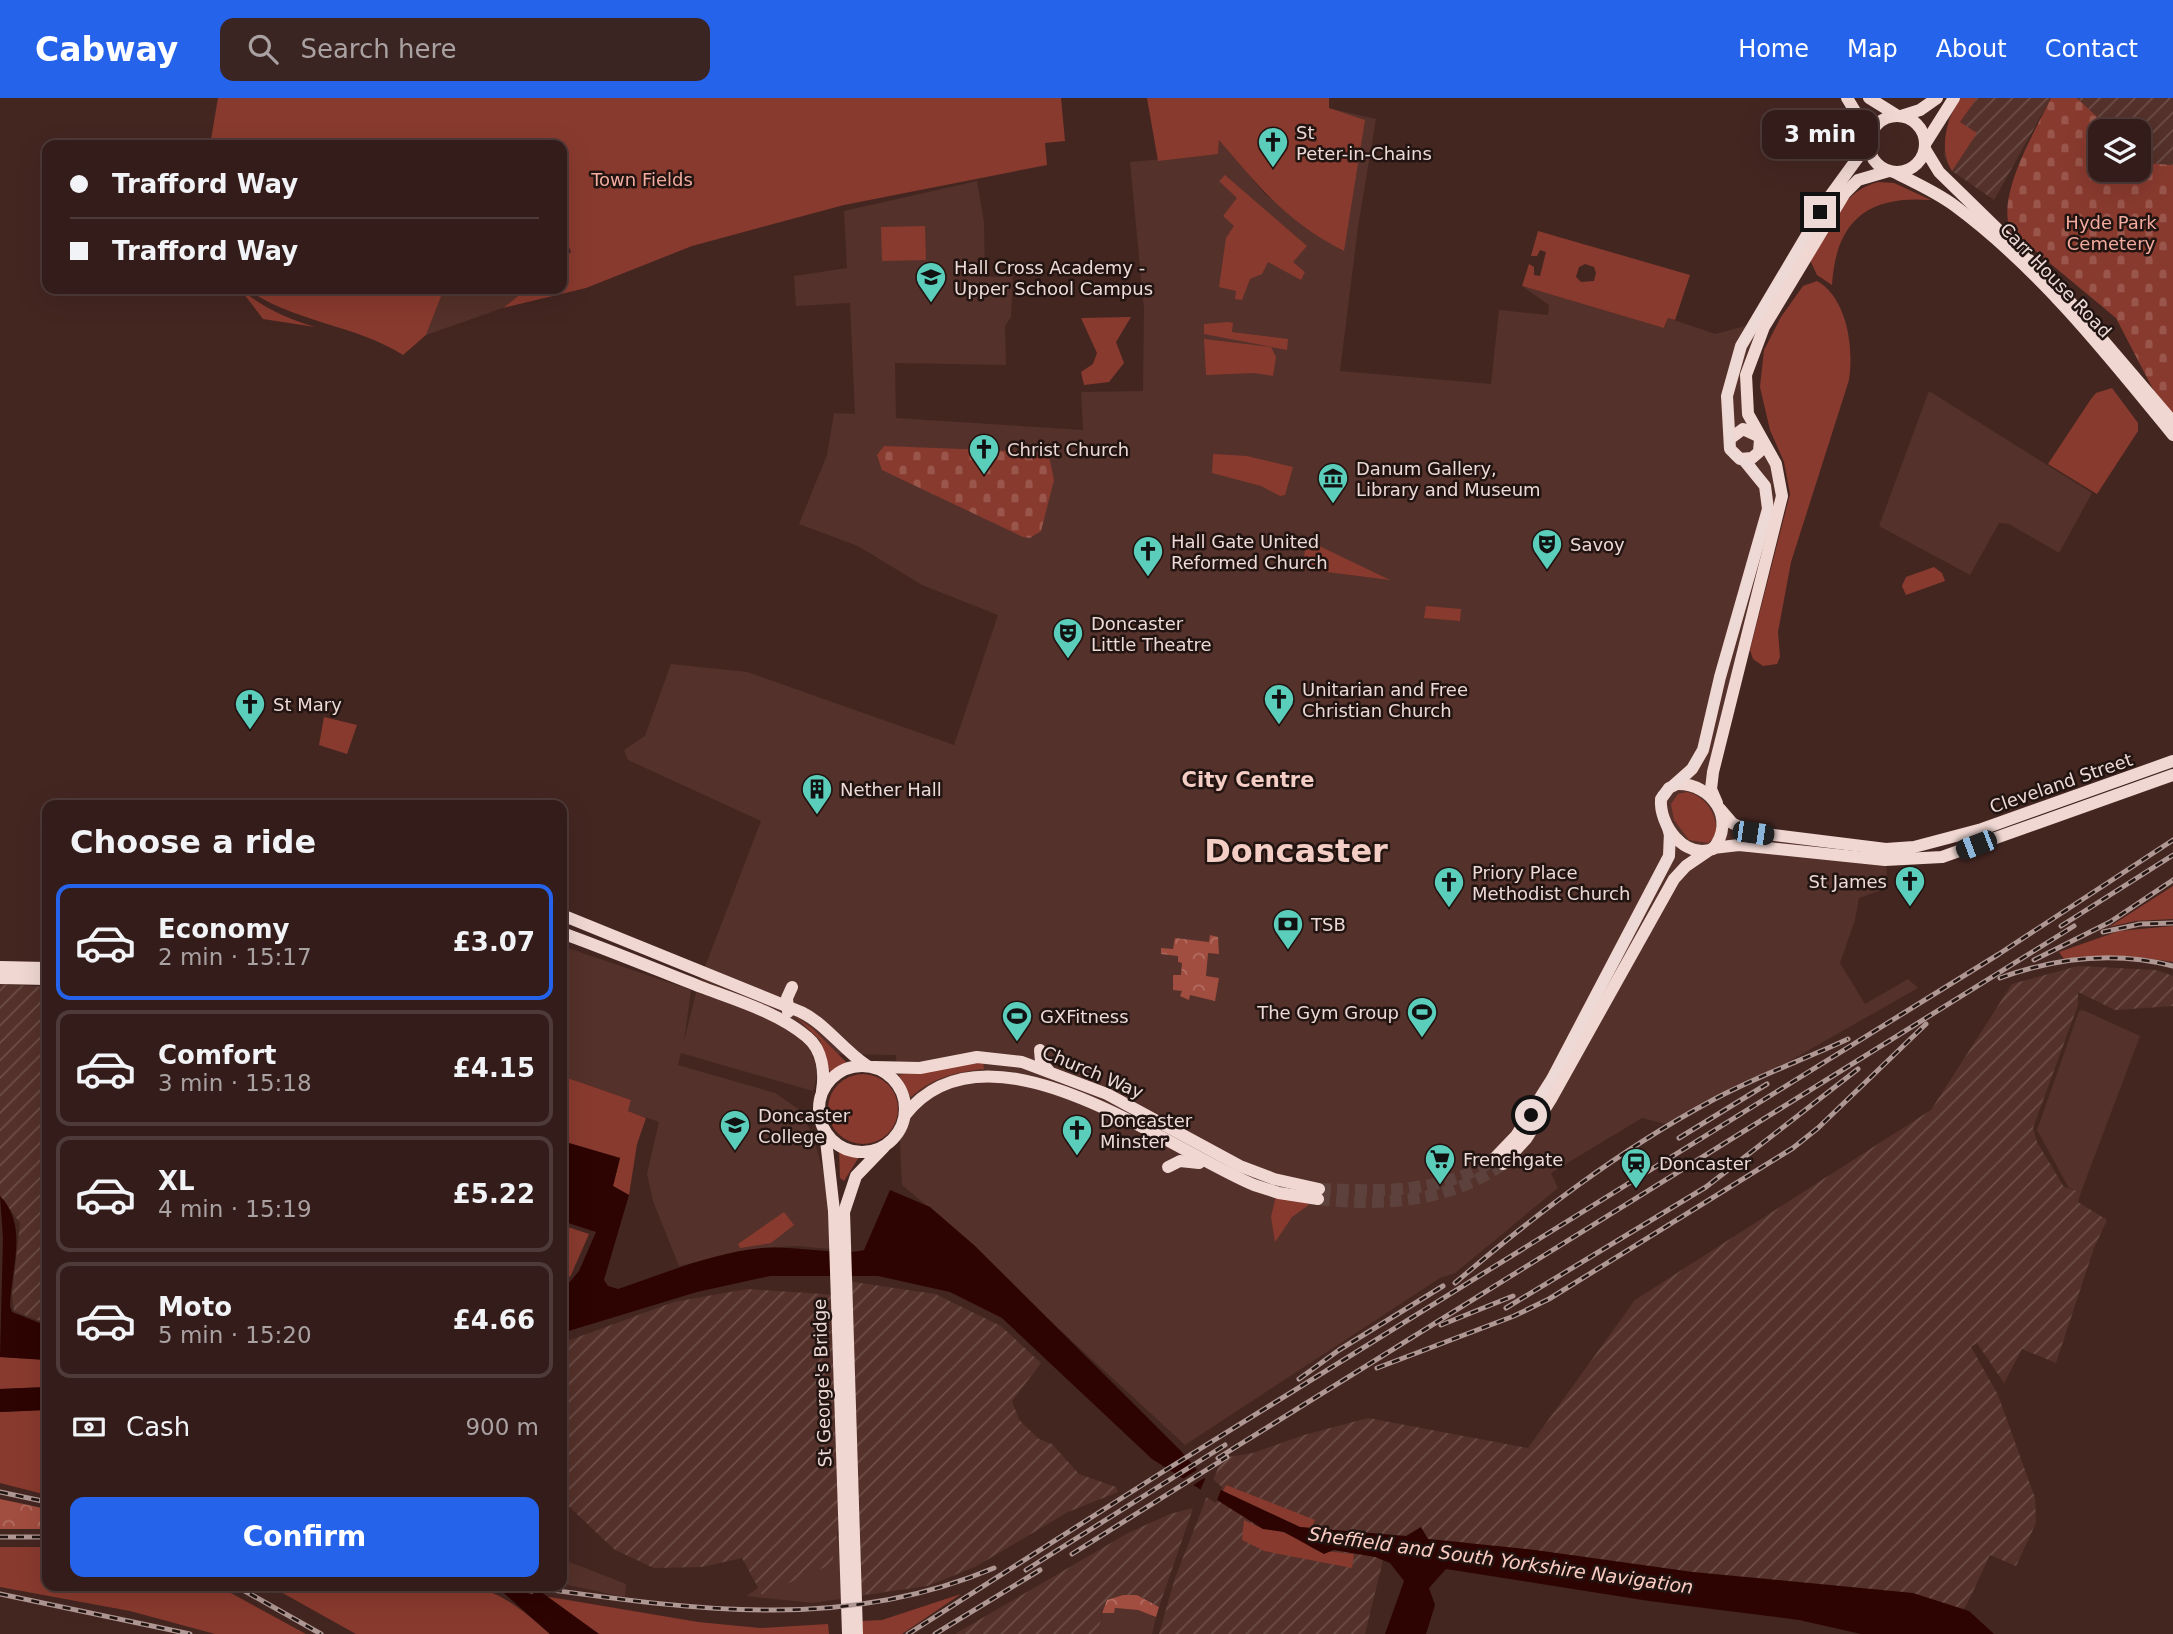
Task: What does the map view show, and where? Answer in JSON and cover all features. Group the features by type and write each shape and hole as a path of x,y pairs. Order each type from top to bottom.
{"highway":[{"path":"1847,98 1870,139 1877,163 1892,171"},
{"path":"1868,98 1914,122 1925,147"},
{"path":"1711,850 1691,848 1670,831 1663,818 1661,799 1692,769 1703,750 1720,677 1768,509 1765,486 1743,459 1732,452 1727,396 1741,346 1830,195 1882,121 1920,110 1937,98"},
{"path":"1670,831 1669,856 1567,1052 1497,1163 1526,1139 1551,1100 1674,879 1686,866 1711,850 1722,832 1719,806 1711,789 1713,772 1782,496 1776,464 1748,414 1746,375 1764,327 1845,193 1857,180 1915,166 1954,98"},
{"name":"Carr House Road","path":"1925,147 1944,178 2061,291 2167,421 2173,437"},
{"name":"Carr House Road","path":"1892,171 1933,191 1980,226 2065,310 2167,421"},
{"path":"1731,438 1743,429 1759,437"},
{"path":"1743,459 1755,456 1759,437"},
{"name":"Cleveland Street","path":"1719,806 1732,823 1750,832 1905,849 1982,829 2173,761"},
{"name":"Cleveland Street","path":"1711,850 1739,845 1895,861 1942,857 2173,775"},
{"path":"1674,785 1696,788 1719,806"},
{"path":"567,917 786,1006 815,1018 850,1054 887,1072 901,1088 905,1115 901,1129 884,1147 866,1152 846,1149 825,1131 819,1110 823,1069 814,1045 786,1006 792,987"},
{"path":"567,935 763,1012 807,1037 814,1045"},
{"path":"0,967 42,968"},
{"path":"0,978 42,979"},
{"path":"1040,1050 1041,1062 1048,1070"},
{"name":"Church Way","path":"870,1066 920,1068 988,1057 1023,1062 1107,1094 1233,1163 1318,1194 1268,1190 1213,1167 1118,1115 1055,1090 1015,1078 982,1076 942,1085 921,1097 905,1115"},
{"path":"822,1091 840,1071 870,1066"},
{"name":"St George's Bridge","path":"825,1131 839,1212 857,1634"},
{"name":"St George's Bridge","path":"848,1634 839,1212 856,1175 884,1147"},
{"path":"1168,1167 1187,1160 1213,1167"}],"shaded area":[{"path":"1960,98 2051,98 1994,200 1952,171 1944,156 1949,116"},
{"path":"2077,98 2173,98 2173,165 2151,163 2151,119 2099,119"},
{"path":"1328,108 1376,119 1358,227 1340,371 1491,384 1499,310 1548,315 1549,305 1522,286 1665,328 1668,318 1715,334 1757,323 1745,397 1781,483 1711,779 1732,823 1886,849 1887,888 1859,898 1855,920 1840,963 1865,1004 1908,979 1918,988 1786,1063 1736,1085 1666,1124 1642,1118 1551,1173 1558,1188 1455,1273 1440,1278 1185,1445 1047,1318 975,1246 902,1185 896,1055 823,1054 813,1091 681,1053 678,1065 775,1093 800,1110 812,1134 823,1170 829,1207 830,1249 796,1246 763,1248 679,1266 653,1201 647,1174 659,1122 628,1111 631,1100 567,1078 567,948 691,990 684,1041 698,985 761,821 628,760 624,750 645,736 671,664 747,672 954,745 998,615 922,585 858,546 799,524 827,455 834,413 855,414 850,303 796,306 794,276 847,268 844,211 977,181 984,222 985,277 1013,276 1011,317 1005,326 1006,365 895,363 896,418 1083,430 1081,392 1143,391 1144,309 1130,162 1218,154 1219,139 1265,194 1343,251 1354,179"},
{"path":"442,294 521,294 503,308 426,335"},
{"path":"1929,391 2092,493 2059,553 2009,524 1999,523 1970,575 1879,526"},
{"path":"2078,966 2156,970 2173,976 2173,1006 2115,1010 2078,992 2078,1005 2033,1128 2037,1142 2064,1187 2081,1192 2078,1202 2107,1220 2094,1248 2056,1363 2022,1349 2004,1383 1977,1343 1971,1347 1998,1395 2035,1498 2036,1523 2016,1566 1990,1555 1966,1606 1940,1632 1461,1542 1386,1535 1382,1564 1365,1634 1159,1634 1175,1578 1222,1458 1253,1453 1304,1435 1368,1418 1528,1448 1635,1300 1931,1110 2012,984"},
{"path":"0,984 42,987 42,1322 14,1311 12,1296 20,1223 0,1196"},
{"path":"2083,1010 2140,1036 2081,1192 2069,1188 2037,1130 2079,1011"},
{"path":"847,1281 935,1294 1001,1326 1041,1363 1012,1401 1019,1420 1039,1439 1052,1444 1079,1474 1116,1487 1118,1492 1068,1512 975,1567 927,1586 854,1596"},
{"path":"747,1289 837,1295 844,1492 832,1564 762,1595 742,1558 702,1567 654,1568 615,1550 567,1505 567,1341 674,1302"},
{"path":"1193,1508 1159,1607 1137,1595 1102,1610 1099,1634 955,1634 1128,1533 1170,1514"},
{"path":"841,1534 920,1587 813,1603 746,1596"},
{"path":"567,1561 626,1584 625,1597 567,1585"},
{"path":"1115,1608 1138,1610 1156,1617 1152,1634 1099,1634 1102,1613 1114,1613"}],"green space":[{"name":"Town Fields","path":"218,98 1061,98 1065,141 1045,143 1047,165 844,205 692,246 586,288 567,293 567,256 571,252 567,241 567,140 211,140"},
{"path":"1147,98 1329,98 1329,108 1365,120 1344,251 1306,228 1275,203 1219,140 1218,154 1158,161"},
{"path":"1960,98 1977,98 1960,122 1977,133 1952,171 1945,143 1951,115"},
{"name":"Hyde Park Cemetery","path":"2051,98 2077,98 2099,119 2088,119 2088,182 2151,182 2151,163 2173,165 2173,414 2154,391 2116,318 2010,230 2007,215 2009,199 2013,181"},
{"path":"1225,175 1307,246 1293,262 1305,272 1301,280 1268,262 1262,274 1250,279 1242,300 1235,299 1236,291 1219,287 1226,238 1234,226 1223,216 1237,198 1219,181"},
{"path":"1878,182 1894,183 1931,200 1889,202 1859,217 1840,244 1832,285 1817,275 1810,260 1845,202 1865,187"},
{"path":"925,226 926,260 882,261 881,227"},
{"path":"1538,231 1690,275 1675,320 1668,318 1664,328 1522,286 1529,264 1534,267 1534,275 1540,276 1546,252 1540,250 1537,256 1531,256","holes":["1585,264 1594,267 1594,281 1581,282 1576,277 1579,267"]},
{"path":"1817,281 1827,289 1842,311 1849,339 1849,380 1791,562 1778,632 1780,657 1777,664 1763,666 1753,659 1750,650 1790,494 1784,462 1770,430 1760,387 1764,350 1781,317 1803,286"},
{"path":"244,294 276,312 315,327 263,319"},
{"path":"256,294 442,294 426,335 403,355 365,336 305,317"},
{"name":"Town Fields","path":"521,294 561,294 503,308"},
{"path":"1131,317 1116,342 1124,363 1109,382 1084,385 1081,372 1093,364 1097,353 1081,318"},
{"path":"1233,323 1232,332 1288,339 1287,350 1204,334 1204,324"},
{"path":"1204,339 1271,347 1276,357 1273,376 1254,373 1206,375"},
{"path":"2112,388 2138,423 2138,431 2097,494 2048,464 2096,393"},
{"path":"884,446 1040,452 1049,456 1054,480 1041,531 1030,538 1023,537 882,470 877,455"},
{"path":"1213,454 1247,456 1293,467 1285,495 1280,496 1261,486 1212,473"},
{"path":"1310,543 1390,580 1303,569 1305,548"},
{"path":"1934,567 1942,573 1945,581 1906,595 1902,586 1906,577"},
{"path":"1426,606 1461,609 1460,621 1424,618"},
{"path":"324,717 357,725 347,754 319,745"},
{"path":"1687,792 1706,803 1713,815 1715,837 1708,843 1689,840 1674,820 1671,804 1678,794"},
{"path":"2173,886 2173,919 2135,921 2109,927"},
{"path":"2173,926 2173,962 2138,957 2064,959 2059,952 2119,931"},
{"path":"1210,935 1218,937 1219,954 1208,953 1206,976 1219,978 1215,1001 1190,995 1189,1000 1180,996 1182,991 1173,990 1173,975 1181,975 1182,963 1178,962 1178,956 1161,954 1161,948 1173,949 1175,938 1209,942"},
{"path":"796,1017 813,1029 847,1063 830,1072 820,1040"},
{"path":"983,1062 984,1069 945,1077 911,1097 899,1075"},
{"path":"863,1074 882,1080 892,1090 898,1109 892,1128 882,1138 863,1144 844,1138 834,1128 828,1109 834,1090 844,1080"},
{"path":"567,1078 631,1100 628,1111 646,1118 637,1144 629,1195 613,1186 620,1158 567,1142"},
{"path":"839,1150 859,1157 844,1181 840,1178"},
{"path":"1276,1196 1310,1204 1292,1217 1275,1242 1271,1217"},
{"path":"784,1212 794,1225 771,1243 740,1248 738,1244"},
{"path":"567,1227 589,1234 567,1279"},
{"path":"0,1357 42,1360 42,1387 0,1389"},
{"path":"42,1410 42,1494 0,1483 0,1412"},
{"path":"1226,1485 1315,1520 1311,1528 1300,1527 1223,1491"},
{"path":"0,1499 42,1508 42,1529 0,1529"},
{"path":"1244,1520 1263,1529 1274,1529 1299,1538 1315,1550 1354,1554 1352,1568 1264,1551 1242,1540"},
{"path":"0,1547 42,1547 42,1591 227,1591 306,1634 215,1634 130,1611 0,1587"},
{"path":"279,1591 486,1591 508,1601 550,1634 356,1634"},
{"path":"961,1594 902,1634 863,1634 862,1621 882,1620"},
{"path":"1123,1595 1137,1595 1159,1607 1156,1617 1138,1610 1115,1608 1114,1613 1102,1613 1107,1600"},
{"path":"544,1596 698,1622 760,1628 828,1624 829,1634 599,1634"}],"water":[{"name":"Sheffield and South Yorkshire Navigation","path":"567,1142 620,1158 613,1186 629,1195 604,1280 608,1286 618,1289 689,1264 743,1251 774,1247 844,1252 864,1250 890,1190 930,1207 975,1246 1180,1450 1205,1479 1223,1491 1300,1527 1406,1536 1421,1527 1428,1539 1535,1550 1693,1572 1913,1593 1969,1611 1994,1634 1861,1634 1799,1620 1649,1601 1446,1569 1429,1588 1435,1605 1426,1634 1385,1634 1404,1581 1390,1563 1375,1557 1334,1550 1324,1554 1284,1532 1263,1529 1152,1459 1002,1318 950,1292 878,1276 770,1276 697,1292 567,1331 567,1285 579,1271 596,1232 567,1223"},
{"path":"0,1196 9,1208 16,1234 10,1306 12,1312 42,1324 42,1360 0,1357 3,1238"},
{"path":"42,1387 42,1410 0,1412 0,1389"},
{"path":"502,1591 540,1591 599,1634 550,1634"}],"pier":[{"path":"1200,1468 1222,1487 1216,1503 1199,1493 1206,1477 1190,1487 1181,1480"}],"tunnel":[{"path":"1319,1189 1384,1190 1428,1185 1469,1173 1489,1163"},
{"path":"1318,1199 1366,1202 1414,1199 1460,1187 1503,1164"}],"railway":[{"path":"908,1634 1161,1473 1999,954 2173,840"},
{"path":"2061,926 2173,855"},
{"path":"2034,960 2110,922 2173,880"},
{"path":"2103,932 2140,924 2173,923"},
{"path":"1218,1458 2074,926"},
{"path":"2000,978 2064,961 2085,959 2129,959 2173,966"},
{"path":"1377,1368 1514,1316 1549,1299 1793,1148 1818,1128 1926,1024"},
{"path":"1455,1283 1547,1209 1643,1141 1728,1092 1848,1039"},
{"path":"1506,1308 1706,1187 1858,1069"},
{"path":"1679,1138 1767,1084"},
{"path":"1299,1379 1339,1350 1443,1286"},
{"path":"1441,1325 1513,1296"},
{"path":"1026,1570 1225,1445"},
{"path":"1072,1554 1227,1457"},
{"path":"0,1492 42,1501"},
{"path":"0,1537 42,1537"},
{"path":"560,1591 702,1607 761,1610 819,1608 877,1602 936,1589 994,1568"},
{"path":"935,1634 1040,1570"},
{"path":"245,1591 321,1634"},
{"path":"0,1594 190,1634"}],"place":[{"name":"St Peter-in-Chains","path":"1273,169"},
{"name":"Hall Cross Academy - Upper School Campus","path":"931,304"},
{"name":"Christ Church","path":"984,476"},
{"name":"Danum Gallery, Library and Museum","path":"1333,505"},
{"name":"Savoy","path":"1547,571"},
{"name":"Hall Gate United Reformed Church","path":"1148,578"},
{"name":"Doncaster Little Theatre","path":"1068,660"},
{"name":"Unitarian and Free Christian Church","path":"1279,726"},
{"name":"St Mary","path":"250,731"},
{"name":"Nether Hall","path":"817,816"},
{"name":"St James","path":"1910,908"},
{"name":"Priory Place Methodist Church","path":"1449,909"},
{"name":"TSB","path":"1288,951"},
{"name":"The Gym Group","path":"1422,1039"},
{"name":"GXFitness","path":"1017,1043"},
{"name":"Doncaster College","path":"735,1152"},
{"name":"Doncaster Minster","path":"1077,1157"},
{"name":"Frenchgate","path":"1440,1186"},
{"name":"Doncaster","path":"1636,1190"}],"district":[{"name":"City Centre","path":"1248,780"},
{"name":"Doncaster","path":"1296,851"}],"route":[{"path":"1531,1115 1567,1052 1669,856 1670,831 1661,812 1662,795 1689,772 1703,750 1720,677 1768,509 1765,486 1751,466 1735,456 1730,449 1727,396 1732,369 1741,346 1820,212"}]}
